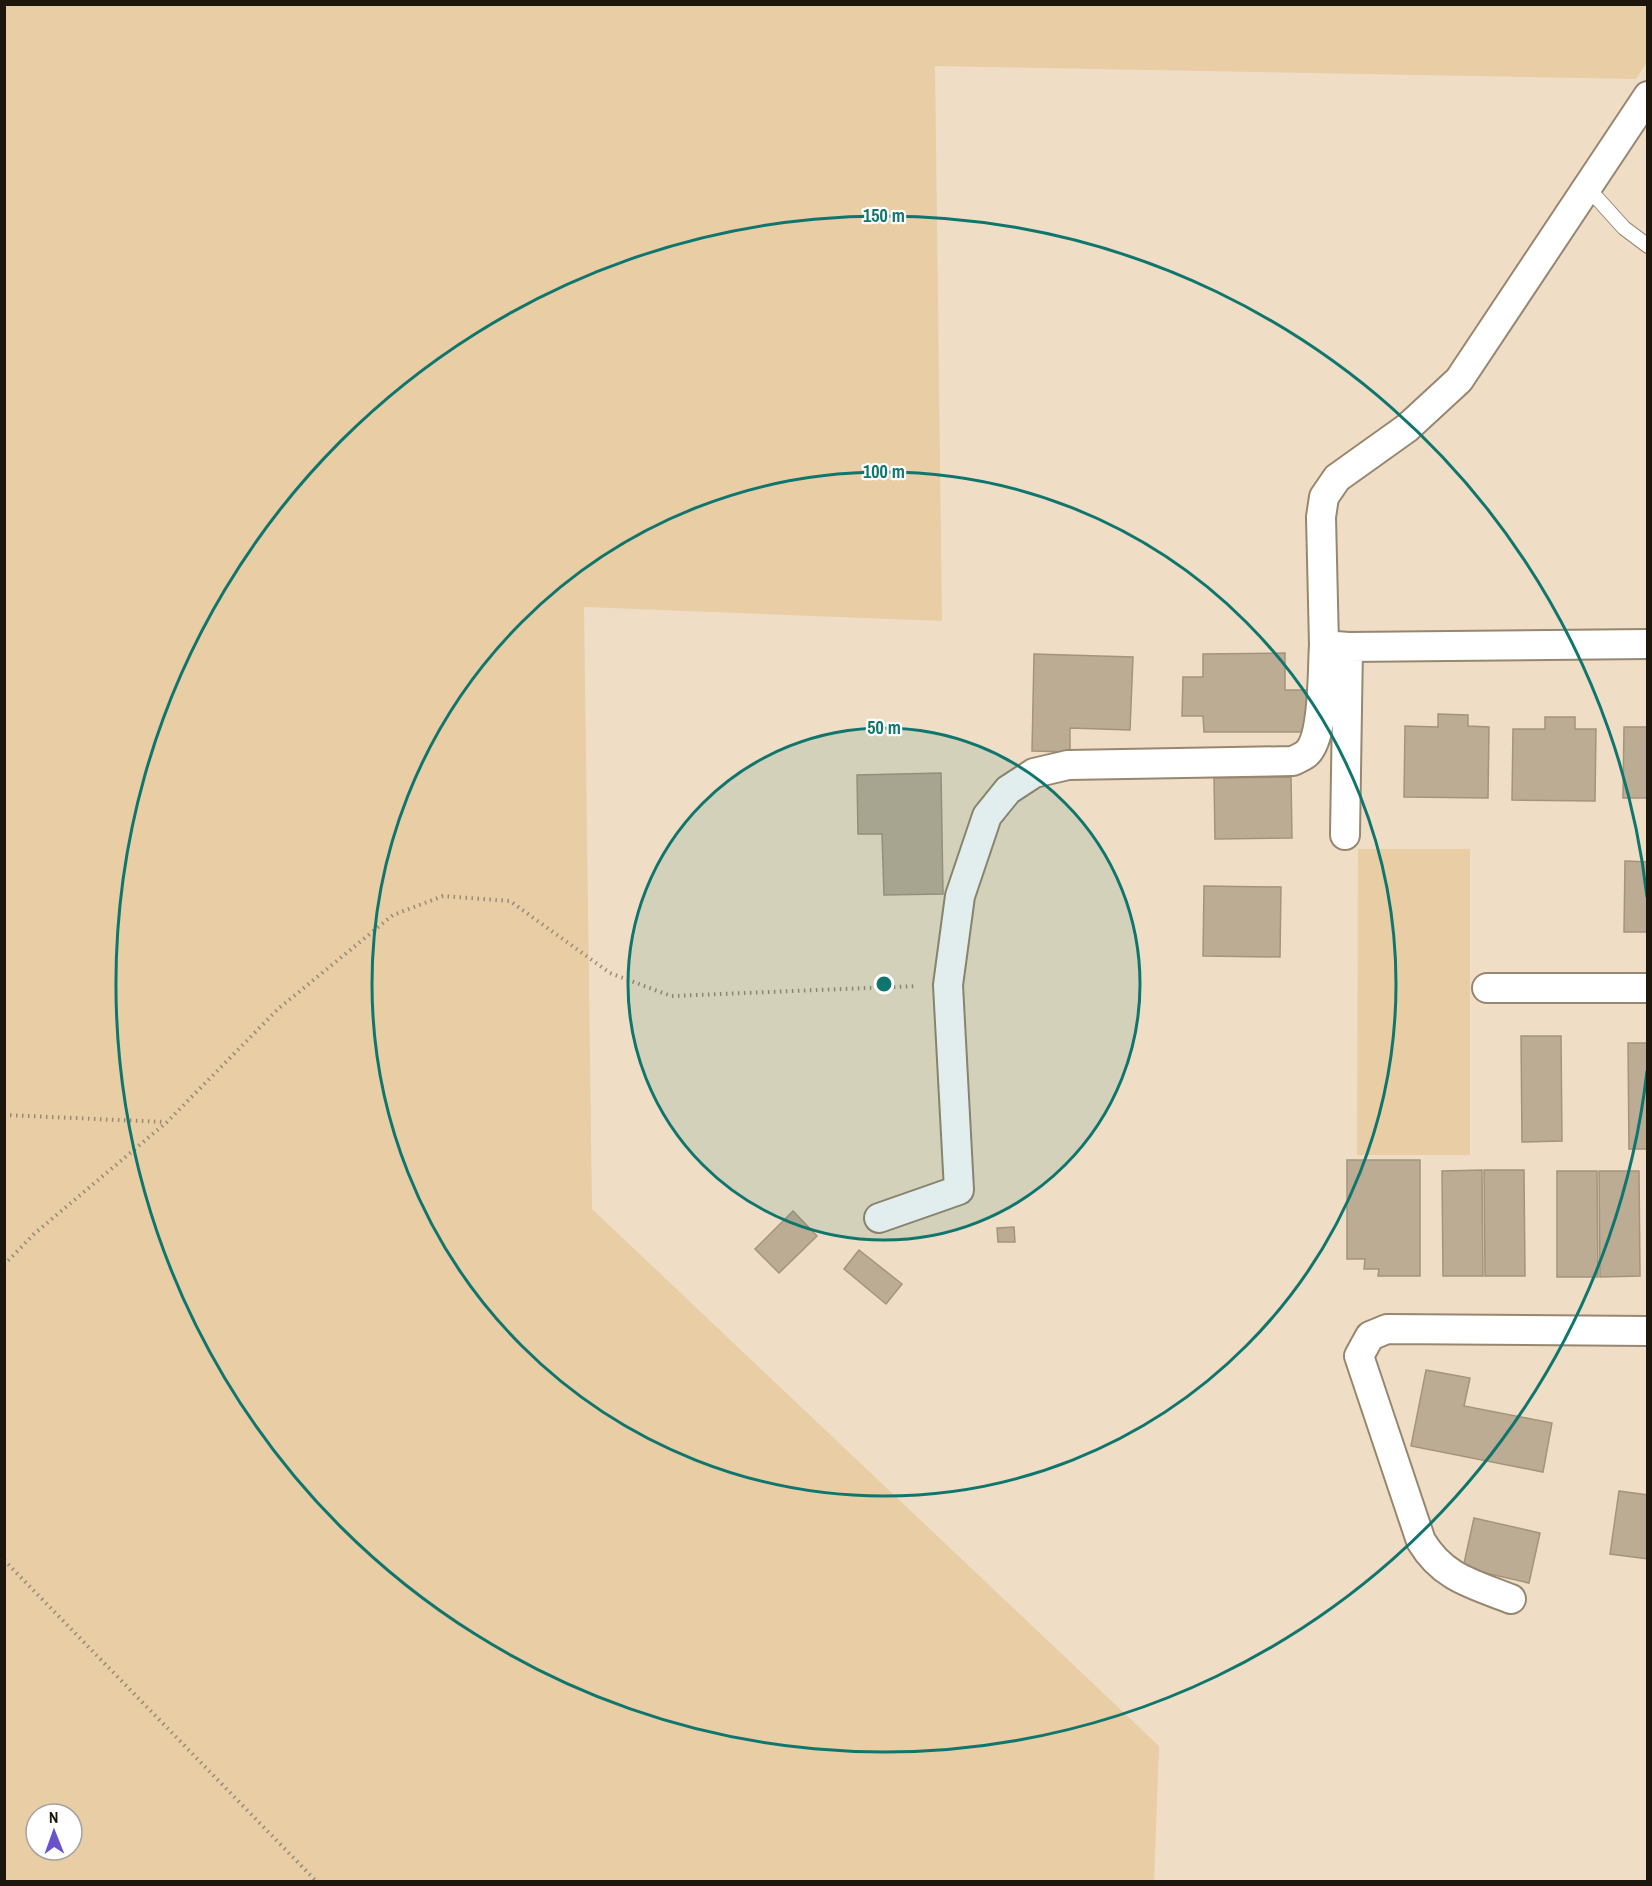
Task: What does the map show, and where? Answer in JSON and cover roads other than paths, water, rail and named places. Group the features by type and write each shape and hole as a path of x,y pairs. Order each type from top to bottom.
{"street":[{"path":"1345,835 1336,646 1321,518 1324,496 1337,478 1407,428 1459,380 1647,96"},
{"path":"1336,646 1647,644"},
{"path":"879,1218 959,1190 948,985 960,896 987,816 1008,790 1034,773 1068,765 1293,761 1306,754 1314,742 1336,646"},
{"path":"1487,988 1647,988"},
{"path":"1511,1599 1460,1580 1431,1558 1421,1541 1359,1356 1370,1336 1387,1329 1647,1331"}],"lane":[{"path":"1587,188 1624,228 1647,246"}]}
